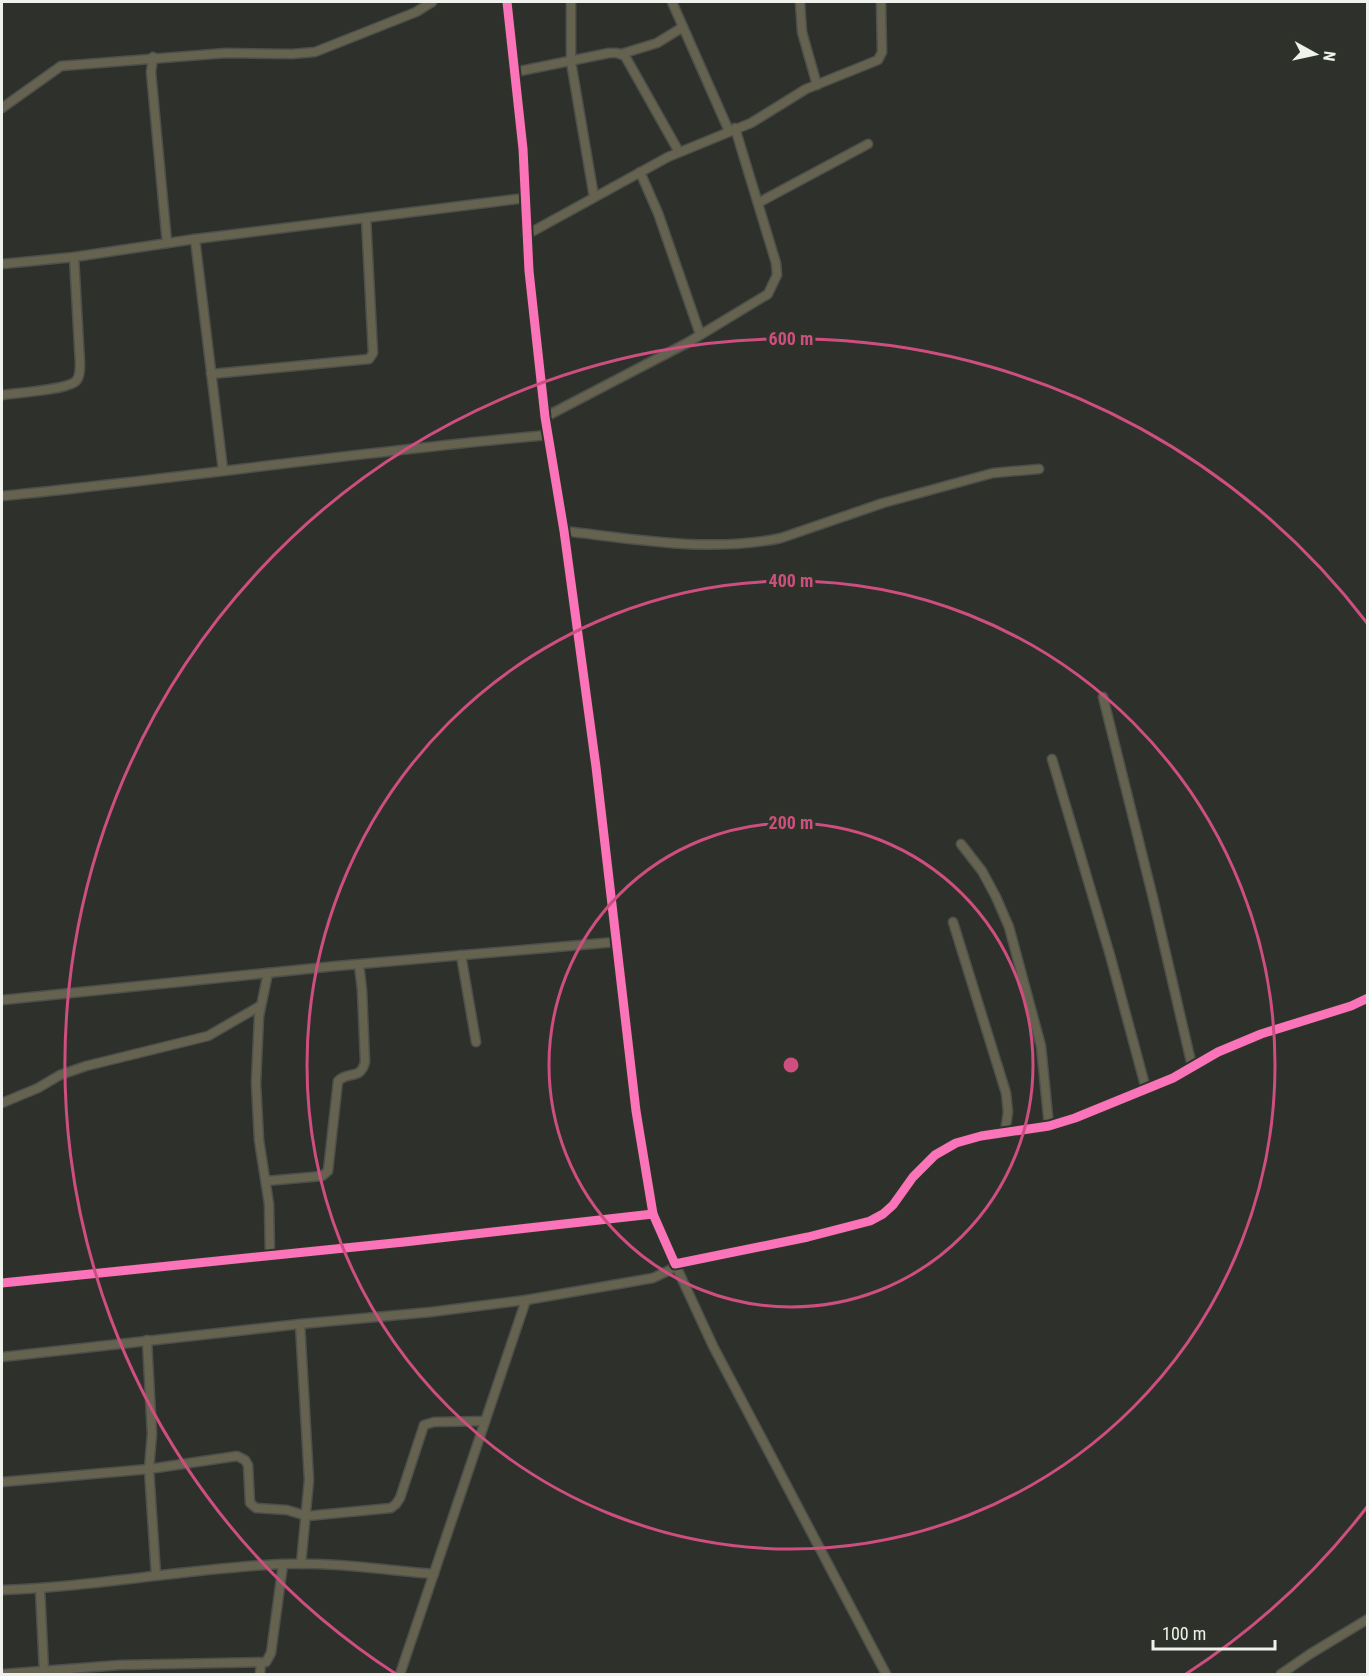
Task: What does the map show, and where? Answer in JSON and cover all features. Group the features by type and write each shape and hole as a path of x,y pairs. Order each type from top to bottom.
{"street":[{"path":"2,108 61,66 153,57 315,52 416,12 432,2"},
{"path":"507,2 515,72 526,235 545,417 564,531 596,767 636,1111 653,1214 713,1346 886,1674"},
{"path":"571,2 571,62 594,197"},
{"path":"545,417 700,334 768,294 777,274 776,263 758,203 732,130 672,2"},
{"path":"800,2 802,32 817,85"},
{"path":"526,235 679,152 751,123 817,85 878,60 882,52 881,2"},
{"path":"515,72 609,54 621,54 657,43 683,27"},
{"path":"621,54 625,56 679,152"},
{"path":"153,57 151,72 167,243"},
{"path":"758,203 868,144"},
{"path":"640,172 658,213 700,334"},
{"path":"2,264 74,257 195,239 525,198"},
{"path":"211,374 354,362 371,357 366,218"},
{"path":"195,239 223,470"},
{"path":"2,395 64,387 76,381 80,363 74,257"},
{"path":"2,496 129,483 439,445 548,435"},
{"path":"564,531 664,542 711,544 766,541 884,503 993,473 1039,468"},
{"path":"1103,697 1154,898 1192,1066"},
{"path":"1052,759 1110,955 1146,1089"},
{"path":"961,844 988,881 1009,927 1041,1046 1049,1126"},
{"path":"953,922 1006,1093 1008,1112 1005,1132"},
{"path":"2,999 615,942"},
{"path":"461,956 476,1042"},
{"path":"266,1181 317,1177 328,1171 338,1080 358,1074 365,1062 359,964"},
{"path":"268,973 260,1006 257,1032 257,1120 269,1204 270,1256"},
{"path":"2,1357 300,1324 420,1314 526,1300 652,1278 670,1270 675,1264 808,1237 870,1221 893,1205 913,1177 935,1155 956,1143 1005,1132 1049,1126 1075,1118 1173,1078 1218,1052 1261,1034 1352,1006 1368,998"},
{"path":"2,1103 38,1088 60,1075 86,1066 208,1036 260,1006"},
{"path":"2,1283 653,1214"},
{"path":"400,1674 526,1300"},
{"path":"300,1324 309,1480 301,1564"},
{"path":"147,1340 152,1434 149,1469 156,1575"},
{"path":"2,1482 149,1469 237,1456 246,1460 248,1465 249,1496 252,1507 296,1511 306,1516 394,1506 400,1498 424,1425 434,1422 485,1421"},
{"path":"2,1590 40,1589 156,1575 283,1564 434,1574"},
{"path":"3,1674 120,1665 266,1662 271,1653 283,1564"},
{"path":"40,1589 44,1671"},
{"path":"1281,1674 1368,1618"},
{"path":"260,1674 261,1663"}],"cycle path":[{"path":"507,2 523,149 529,271 545,417 564,531 596,767 636,1111 653,1214"},
{"path":"2,1283 653,1214 675,1264 808,1237 870,1221 883,1214 893,1205 913,1177 935,1155 956,1143 981,1136 1049,1126 1075,1118 1173,1078 1218,1052 1261,1034 1351,1006 1368,998"}]}
